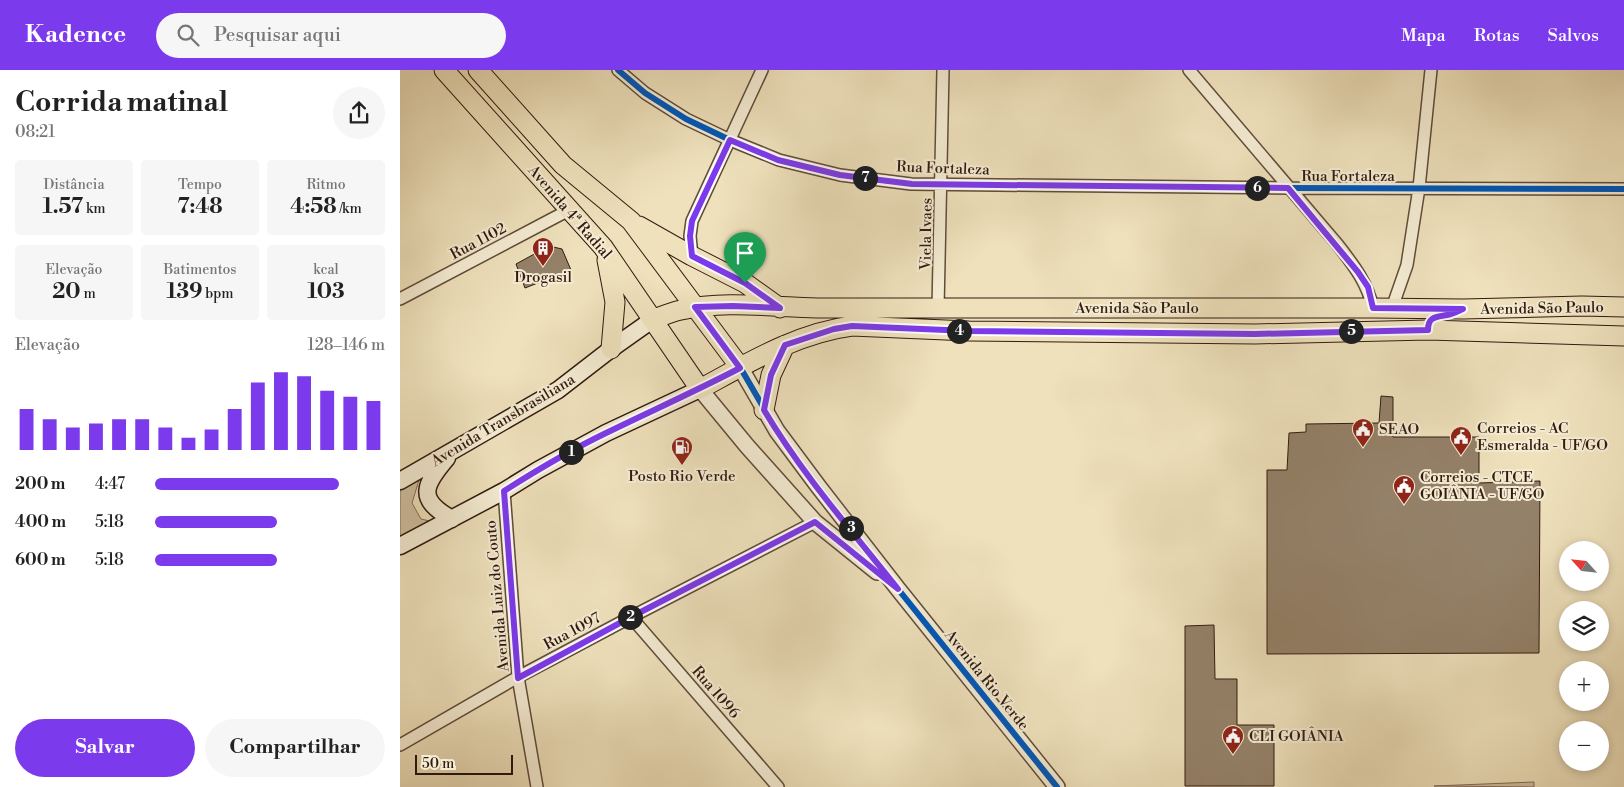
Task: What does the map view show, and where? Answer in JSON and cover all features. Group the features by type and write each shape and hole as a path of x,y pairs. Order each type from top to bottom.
{"main road":[{"name":"Avenida 4ª Radial","path":"444,70 603,247 700,389"},
{"name":"Avenida 4ª Radial","path":"478,70 563,165 631,221 740,368"},
{"path":"631,221 692,256 745,283 780,308"},
{"path":"603,247 615,302 611,349"},
{"name":"Avenida São Paulo","path":"652,320 695,307 733,306 780,308 1463,309 1582,306 1624,308"},
{"path":"1338,332 1380,320 1383,308"},
{"path":"1428,330 1428,323 1436,316 1448,315 1463,309"},
{"name":"Avenida Transbrasiliana","path":"400,481 558,390 652,320"},
{"name":"Avenida São Paulo","path":"700,389 785,345 834,329 852,326 969,331 1255,334 1428,330 1624,336"},
{"path":"764,410 771,375 785,345"},
{"path":"400,546 504,491 606,433 700,389"},
{"path":"452,519 432,505 427,497 427,487 430,478 455,449"}],"street":[{"name":"Rua Fortaleza","path":"618,70 645,93 686,119 778,160 840,175 912,184 1624,189"},
{"path":"692,256 690,236 692,221 762,70"},
{"name":"Viela Ivaes","path":"938,308 939,184 943,70"},
{"path":"1189,70 1358,272 1383,308 1407,265 1419,188 1431,70"},
{"name":"Rua 1102","path":"402,293 569,210"},
{"name":"Avenida Rio Verde","path":"740,368 777,431 818,486 1057,787"},
{"name":"Avenida Rio Verde","path":"700,389 815,522 898,589"},
{"name":"Avenida Luiz do Couto","path":"504,491 518,678 538,787"},
{"name":"Rua 1097","path":"400,745 631,617 815,522"},
{"name":"Rua 1096","path":"631,617 778,787"}],"shaded area":[{"path":"419,480 412,503 421,519 434,522 400,540 400,491"},
{"path":"1534,782 1534,787 1434,786"}],"building":[{"name":"Drogasil","path":"549,246 562,249 571,270 525,288 516,264"},
{"name":"Correios - CTCE GOIÂNIA - UF/GO","path":"1381,396 1393,397 1393,437 1479,437 1479,483 1540,481 1539,653 1267,654 1267,470 1287,470 1289,433 1306,432 1306,424 1379,423"},
{"path":"1214,625 1215,679 1237,679 1237,725 1274,725 1274,786 1185,786 1185,626"}],"cycle path":[{"path":"618,70 645,93 686,119 779,160 840,175 911,184 1624,189"},
{"path":"740,367 777,431 818,486 1057,787"}],"place":[{"name":"Drogasil","path":"543,267"},
{"name":"SEAO","path":"1363,448"},
{"name":"Correios - AC Esmeralda - UF/GO","path":"1461,456"},
{"name":"Posto Rio Verde","path":"682,466"},
{"name":"Correios - CTCE GOIÂNIA - UF/GO","path":"1404,505"},
{"name":"CLI GOIÂNIA","path":"1233,755"}],"route":[{"path":"730,140 778,160 840,175 912,184 1288,188 1358,272 1368,287 1373,308 1463,309 1431,319 1428,323 1428,330 1255,334 969,331 852,326 834,329 785,345 771,375 764,410 777,431 818,486 898,589 815,522 518,678 504,491 606,433 740,368 695,307 780,308 745,283 692,256 690,236 692,221 730,140"}]}
